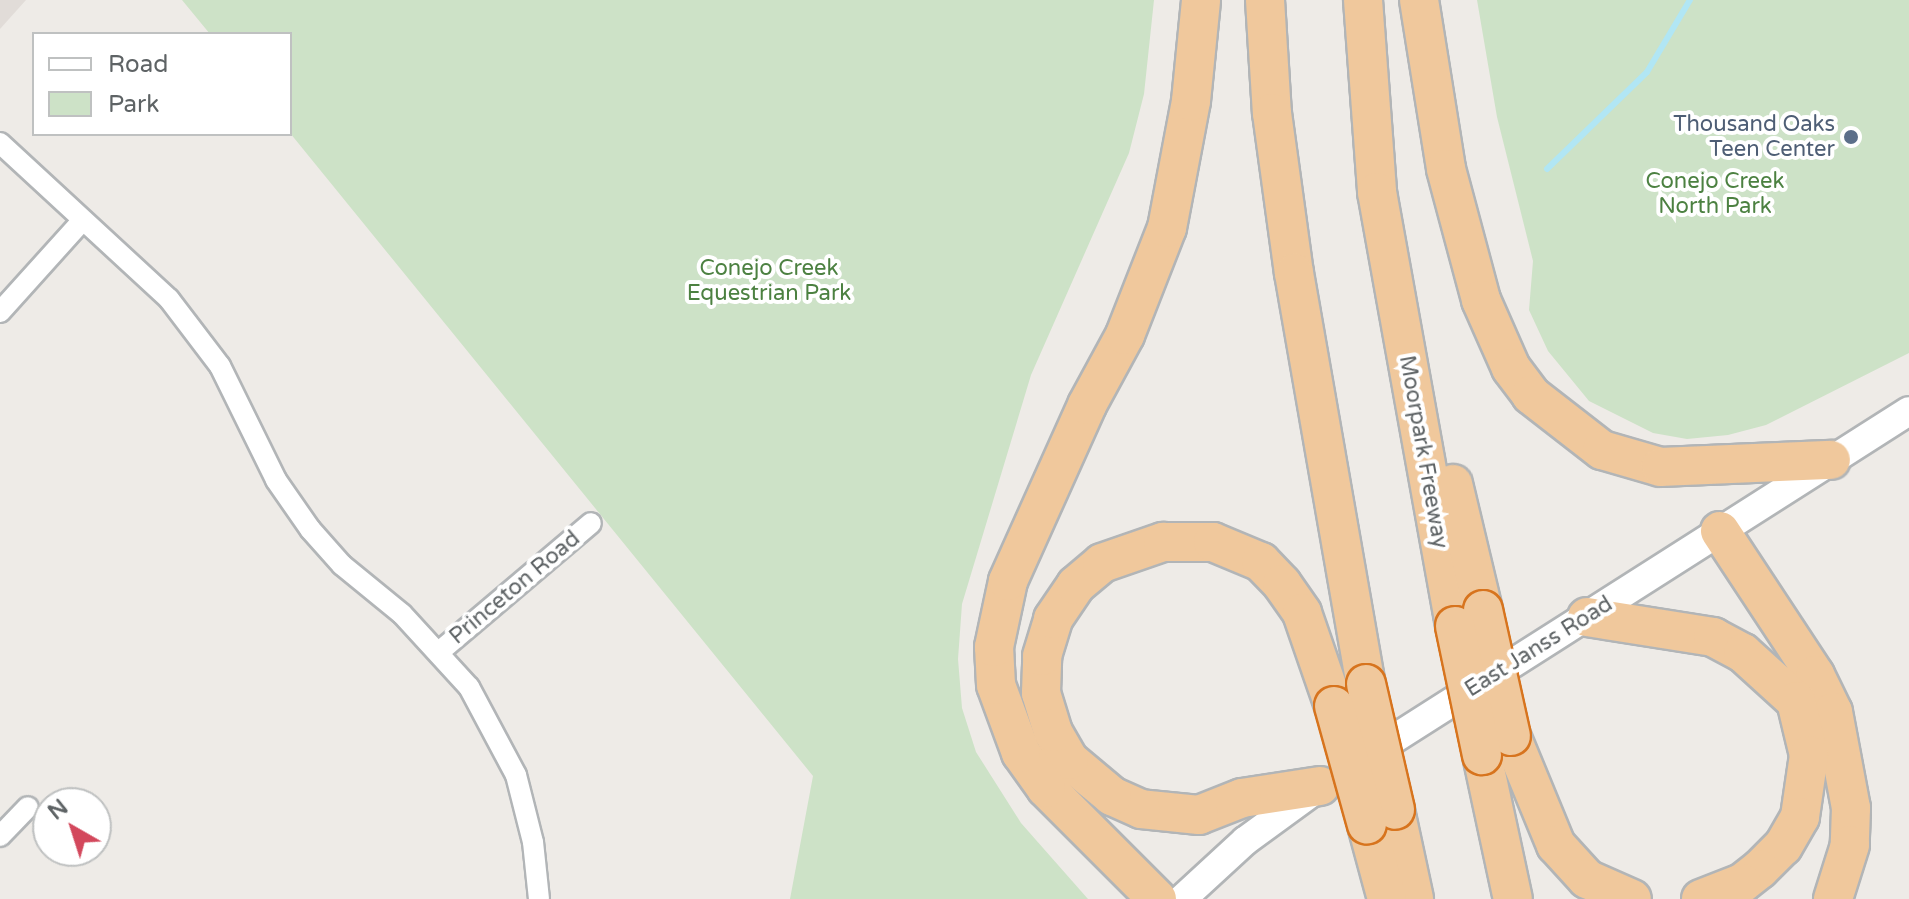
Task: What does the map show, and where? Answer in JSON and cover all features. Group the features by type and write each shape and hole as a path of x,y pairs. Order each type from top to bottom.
{"highway":[{"path":"1157,899 1046,788 1021,753 996,685 994,647 1008,581 1087,405 1125,335 1167,228 1191,101 1201,0"},
{"path":"1265,0 1272,113 1294,273 1366,684 1387,899"},
{"name":"Moorpark Freeway","path":"1363,0 1377,192 1496,746 1513,899"},
{"path":"1419,0 1446,169 1481,300 1511,368 1531,395 1602,450 1661,467 1831,460"},
{"path":"1720,531 1815,675 1833,712 1851,808 1850,845 1833,899"},
{"path":"1320,786 1242,798 1199,815 1141,809 1112,796 1069,760 1053,732 1041,693 1042,656 1053,619 1076,585 1102,563 1163,542 1213,542 1261,562 1282,584 1307,626 1334,706 1414,899"},
{"path":"1587,617 1713,637 1743,653 1796,701 1809,755 1800,817 1760,869 1742,883 1701,899"},
{"path":"1496,746 1563,854 1587,879 1632,899"}],"main road":[{"name":"East Janss Road","path":"1182,899 1245,841 1320,786 1909,411"}],"street":[{"path":"0,143 169,299 200,336 276,480 310,529 342,565 439,652 469,687 516,775 533,842 539,899"},
{"path":"0,312 82,221"},
{"name":"Princeton Road","path":"439,652 591,523"},
{"path":"0,836 28,807"}],"shaded area":[{"path":"0,0 26,0 0,29"}],"green space":[{"name":"Conejo Creek Equestrian Park","path":"182,0 1154,0 1144,94 1129,153 1031,375 962,604 958,659 962,708 976,752 1021,823 1088,899 790,899 813,776 292,135 292,32 208,32"},
{"name":"Conejo Creek North Park","path":"1477,0 1909,0 1909,353 1766,425 1728,435 1687,439 1653,433 1589,401 1548,351 1529,310 1533,261 1497,117"}],"waterway":[{"path":"1547,169 1647,72 1690,0"}],"place":[{"name":"Thousand Oaks Teen Center","path":"1851,137"}]}
